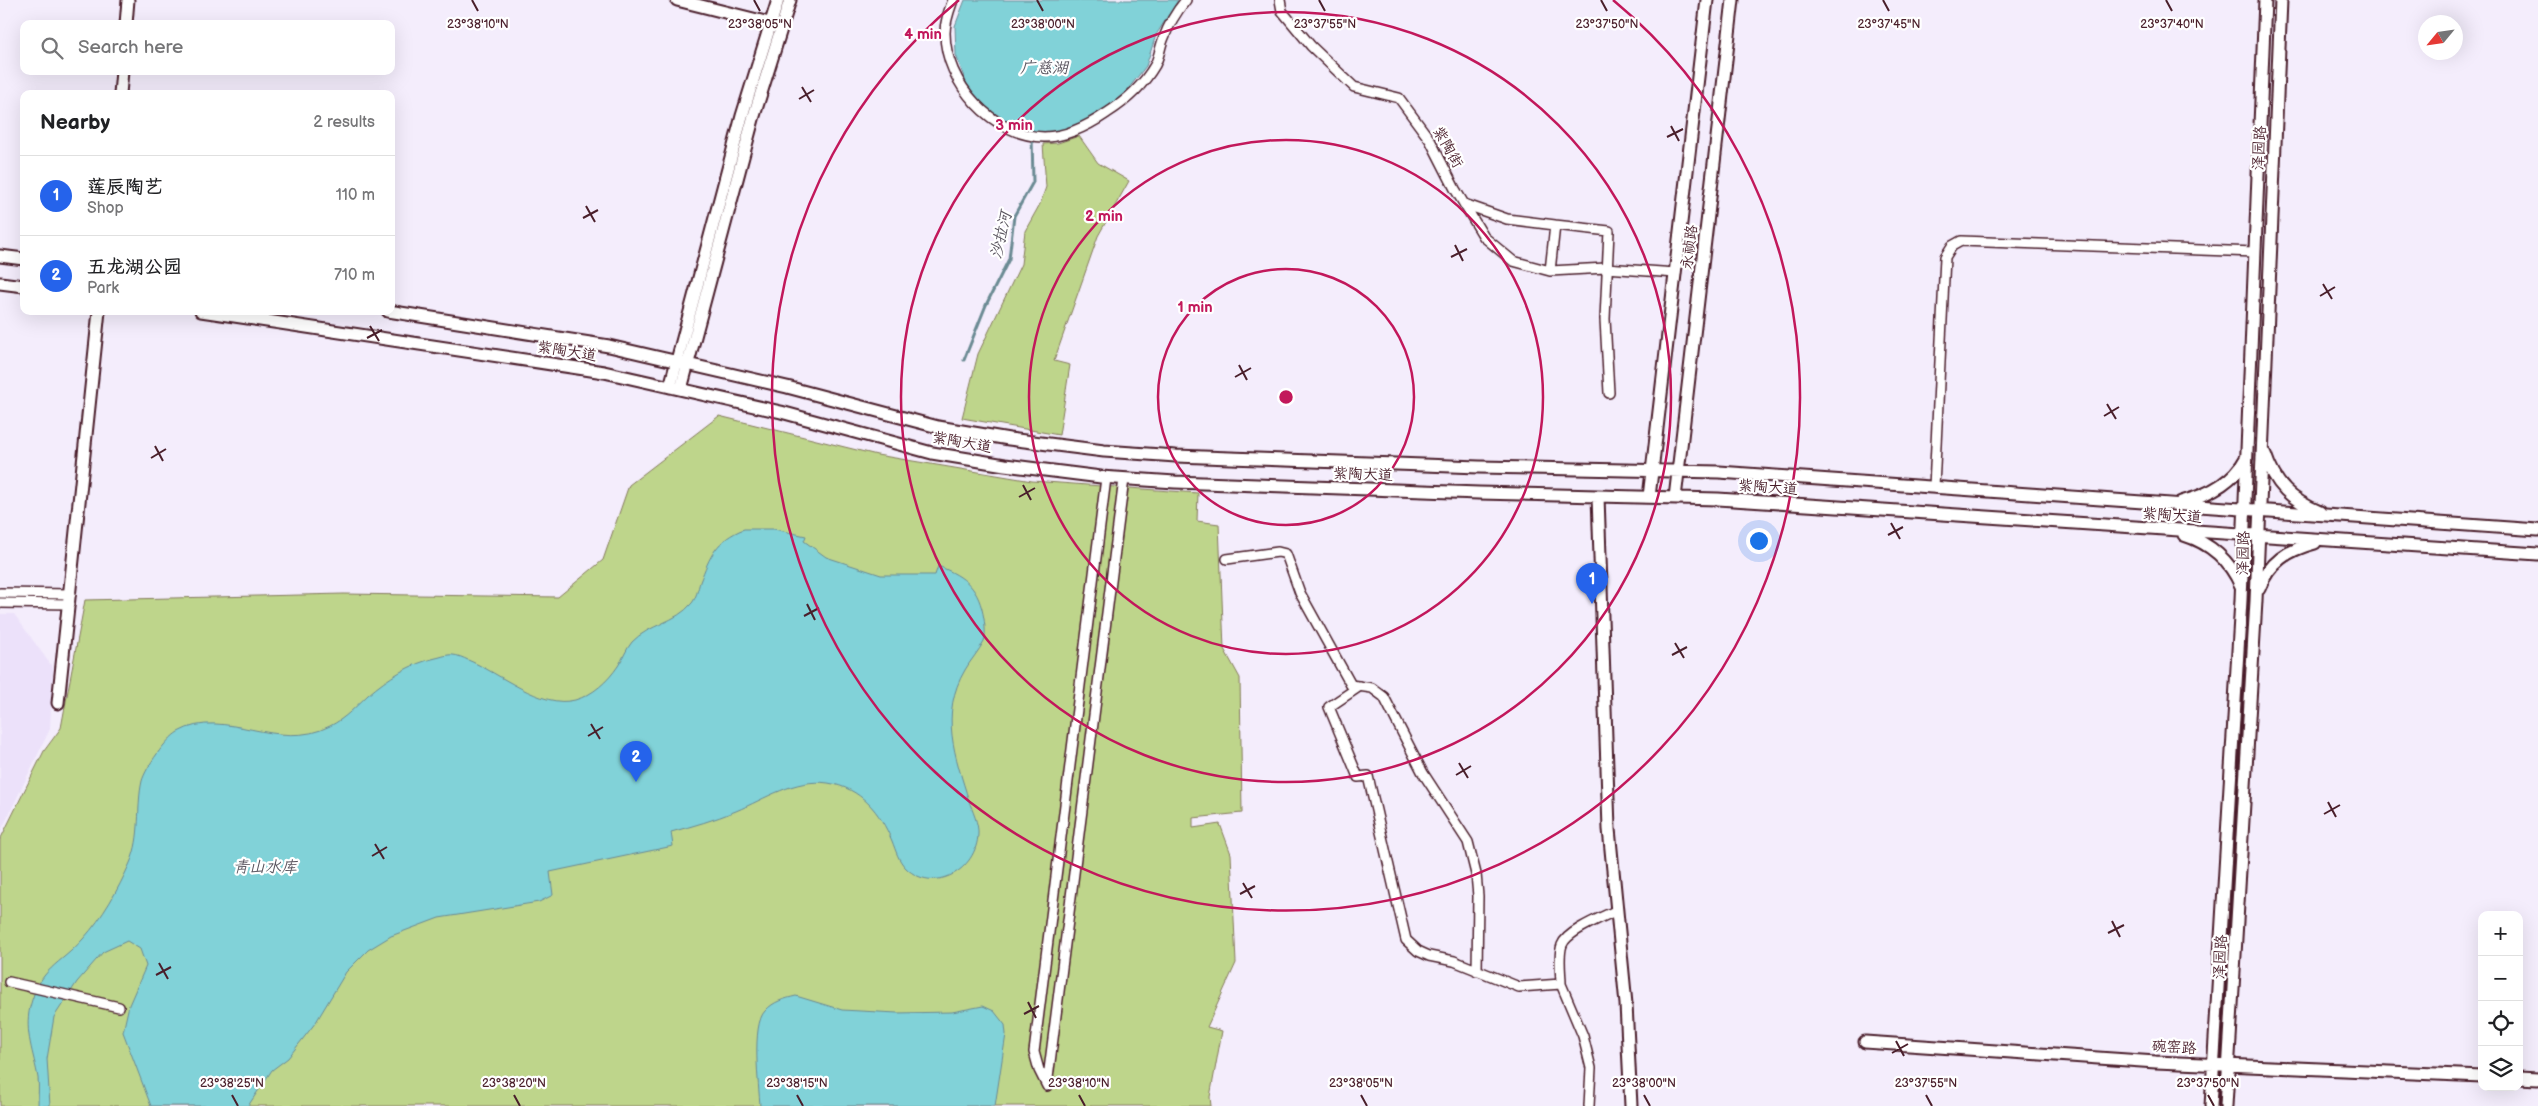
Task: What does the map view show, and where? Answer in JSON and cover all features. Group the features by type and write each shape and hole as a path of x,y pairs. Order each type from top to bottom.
{"main road":[{"path":"126,20 128,0"},
{"path":"677,0 776,24"},
{"path":"675,388 742,157 776,24 778,0"},
{"path":"776,24 790,0"},
{"name":"永祯路","path":"1649,497 1707,0"},
{"name":"永祯路","path":"1675,498 1733,0"},
{"name":"泽园路","path":"2211,1106 2242,588 2265,0"},
{"name":"泽园路","path":"2226,1106 2257,595 2280,0"},
{"path":"120,90 122,75"},
{"path":"0,256 20,258"},
{"path":"0,283 20,286"},
{"name":"紫陶大道","path":"395,312 609,346 787,386 938,427 1056,446 1176,456 1678,471 1934,487 2538,530"},
{"path":"58,702 99,315"},
{"name":"紫陶大道","path":"228,315 516,357 604,372 781,412 932,453 1024,468 1106,478 1795,504 2538,554"},
{"path":"2262,448 2273,476 2283,490 2297,502 2329,516"},
{"path":"2170,504 2197,497 2219,488 2233,477 2247,456"},
{"path":"1598,496 1609,829 1626,1004 1632,1106"},
{"path":"2166,530 2190,537 2209,546 2228,563 2242,588"},
{"path":"2257,595 2267,572 2278,559 2302,546 2326,541"},
{"name":"碗窑路","path":"1866,1042 2228,1065 2478,1076"},
{"path":"2523,1078 2538,1079"}],"street":[{"path":"953,0 945,32 953,67 962,86 977,105 1012,130 1038,136 1058,136 1078,130 1108,113 1128,97 1144,80 1154,66 1165,35 1186,0"},
{"name":"紫陶街","path":"1280,0 1282,10 1311,46 1354,87 1399,98 1430,140 1484,237 1513,261 1550,271 1606,268 1676,273"},
{"path":"1464,204 1508,219 1609,231 1605,319 1609,393"},
{"path":"1550,271 1556,225"},
{"path":"1934,487 1945,257 1956,243 1961,241 2255,252"},
{"path":"1106,478 1034,1049 1039,1070 1046,1086 1124,479"},
{"path":"1227,559 1278,552 1286,554 1300,593 1351,685 1372,688 1384,698 1423,773 1468,842 1476,874 1478,896 1477,971"},
{"path":"0,593 70,599"},
{"path":"0,603 70,599"},
{"path":"1360,686 1329,707 1358,777 1368,776 1406,940 1418,951 1429,956 1454,962 1519,987 1561,984"},
{"path":"1589,1106 1591,1068 1583,1036 1561,984 1561,948 1564,941 1589,923 1617,910"},
{"path":"9,982 119,1007"}],"shaded area":[{"path":"0,614 14,614 53,668 50,729 0,833"}],"green space":[{"path":"1079,136 1098,163 1129,181 1098,236 1054,361 1070,365 1059,435 962,418 978,354 1021,264 1025,231 1040,204 1046,187 1043,144 1058,143"},
{"path":"719,416 877,455 1032,481 1198,493 1197,521 1219,524 1224,649 1240,678 1242,813 1193,818 1193,828 1220,824 1231,854 1236,963 1207,1027 1222,1031 1210,1097 1211,1106 0,1106 0,840 44,751 61,728 85,600 344,594 558,597 603,560 629,485"}],"water":[{"name":"广慈湖","path":"965,0 1178,0 1156,35 1146,66 1125,93 1090,120 1043,137 996,119 969,91 956,55 955,26"},
{"name":"青山水库","path":"744,529 774,529 806,536 804,541 826,557 881,575 935,575 938,566 964,579 975,592 982,608 985,639 957,686 951,719 952,735 959,768 978,830 976,847 962,868 952,875 941,879 917,876 901,862 882,820 860,796 850,790 828,783 816,782 792,786 728,814 671,832 673,846 550,872 553,895 539,902 439,918 391,936 368,950 346,972 316,1022 288,1058 272,1070 248,1106 151,1106 123,1032 129,1005 146,966 140,949 127,941 103,952 77,982 54,1017 47,1059 50,1106 38,1106 38,1078 28,1025 28,1016 34,994 39,983 51,968 90,931 115,893 134,853 140,791 144,775 162,747 173,736 196,725 214,724 291,735 310,733 330,726 341,719 375,689 400,672 427,660 449,655 465,658 535,695 562,701 582,698 600,687 610,677 632,642 639,636 686,610 696,596 707,564 715,550 727,538"},
{"path":"796,996 842,1010 897,1013 952,1012 983,1006 994,1011 1005,1025 1006,1034 995,1106 760,1106 757,1042 761,1018 772,1005 783,999"}],"waterway":[{"name":"沙拉河","path":"964,360 986,305 1009,259 1014,216 1033,182 1032,136"}],"place":[{"name":"莲辰陶艺","path":"1592,604"},
{"name":"五龙湖公园","path":"636,782"}]}
